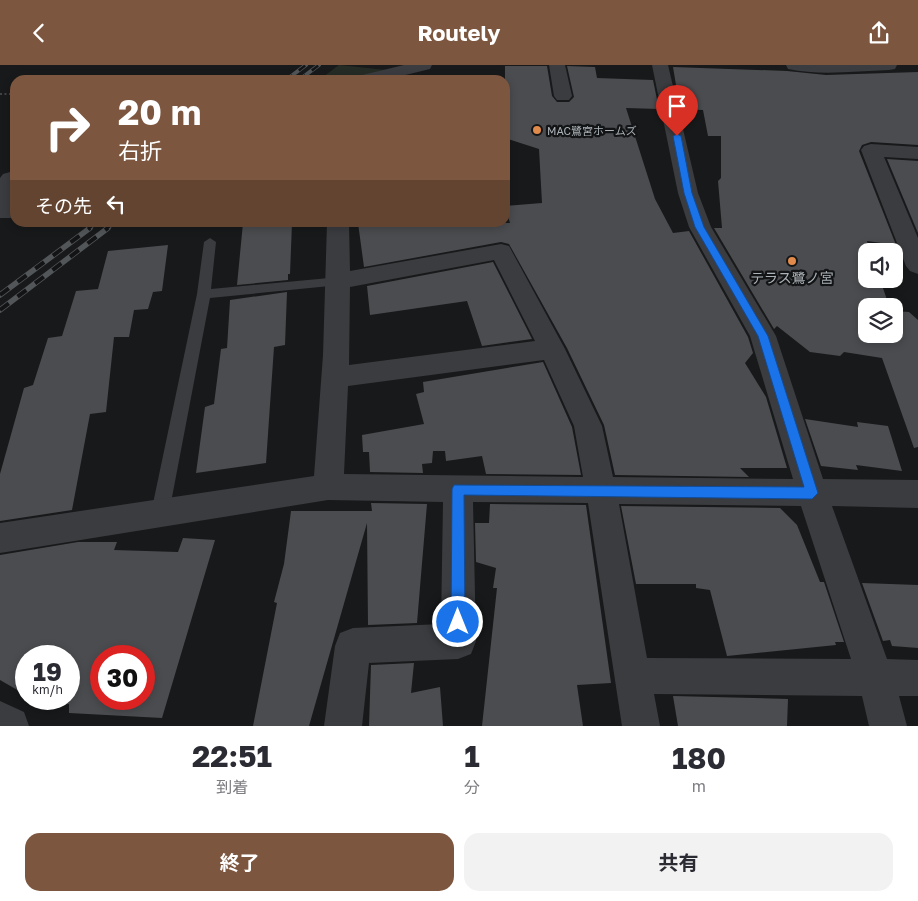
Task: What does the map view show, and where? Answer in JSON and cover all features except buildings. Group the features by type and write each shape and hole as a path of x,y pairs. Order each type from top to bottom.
{"street":[{"path":"384,75 424,65"},
{"path":"557,65 563,96"},
{"path":"660,65 688,193 700,227 763,336 812,493 876,679 888,726"},
{"path":"794,65 828,67 889,65"},
{"path":"918,153 871,150 914,244 918,266"},
{"path":"5,213 8,178"},
{"path":"328,487 337,377 340,281 338,227"},
{"path":"340,281 501,251 552,349 588,425 602,490 641,726"},
{"path":"337,377 552,349"},
{"path":"0,538 328,487 424,486 458,489 918,494"},
{"path":"343,726 353,646 458,641 458,489"},
{"path":"634,676 918,678"},
{"path":"0,721 10,726"}],"lane":[{"path":"160,513 204,294 210,242"},
{"path":"204,294 340,281"}],"shaded area":[{"path":"339,65 386,70 366,75 326,75"}],"railway":[{"path":"293,75 306,65"},
{"path":"306,75 319,65"},
{"path":"0,295 90,228"},
{"path":"0,310 108,228"}],"place":[{"name":"MAC鷺宮ホームズ","path":"537,130"},
{"name":"テラス鷺ノ宮","path":"792,261"}],"route":[{"path":"458,622 458,489 812,493 763,336 700,227 688,193 677,136"}]}
